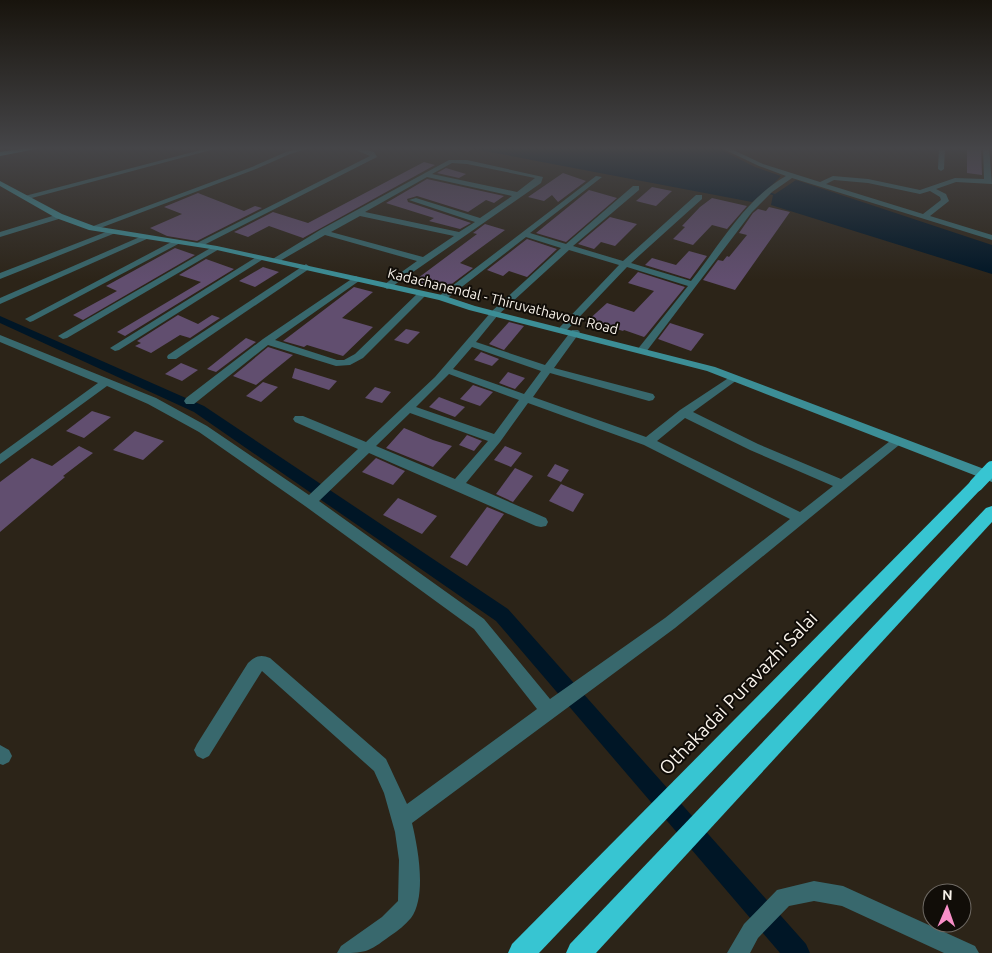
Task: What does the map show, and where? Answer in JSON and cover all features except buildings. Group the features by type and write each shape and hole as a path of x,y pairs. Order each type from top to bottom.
{"highway":[{"name":"Othakadai Puravazhi Salai","path":"520,953 984,481 992,468"},
{"path":"579,953 992,512"}],"main road":[{"name":"Kadachanendal - Thiruvathavour Road","path":"14,191 59,216 92,228 145,238 217,248 306,267 442,298 495,314 575,332 711,369 898,441 984,481"}],"street":[{"path":"25,197 46,191"},
{"path":"92,228 191,191"},
{"path":"197,245 305,191"},
{"path":"275,260 397,191"},
{"path":"502,191 518,195"},
{"path":"387,286 523,191"},
{"path":"442,298 579,191"},
{"path":"317,496 447,370 495,314 599,218 632,191"},
{"path":"642,350 716,255 731,232 768,191"},
{"path":"844,191 992,238"},
{"path":"924,218 945,200 943,196 935,191"},
{"path":"563,329 624,264 700,196"},
{"path":"413,200 482,221"},
{"path":"358,213 461,235"},
{"path":"0,235 59,216"},
{"path":"0,276 114,232"},
{"path":"323,232 423,260"},
{"path":"524,234 692,284"},
{"path":"0,301 145,238"},
{"path":"30,319 178,242"},
{"path":"63,336 217,248"},
{"path":"115,348 261,258"},
{"path":"172,356 306,267"},
{"path":"190,401 267,341 356,279"},
{"path":"267,341 336,362 346,362 359,356 422,294"},
{"path":"457,484 496,439 575,332"},
{"path":"0,338 152,401 317,496 479,624 552,708"},
{"path":"470,344 547,369 649,397"},
{"path":"447,370 648,442 800,518"},
{"path":"648,442 684,413 733,378"},
{"path":"0,460 106,382"},
{"path":"408,408 496,439"},
{"path":"684,413 754,447 842,485"},
{"path":"299,419 457,484 540,522"},
{"path":"402,819 575,690 670,623 898,441"},
{"path":"202,750 254,668 258,664 264,663 380,765 391,783 402,819 408,850 409,890 407,906 388,925 348,953"},
{"path":"738,953 751,931 772,912 784,897 814,891 843,896 968,953"}],"water":[{"path":"697,191 767,191 775,194 779,191 831,191 992,245 992,274 771,205 773,195 763,193 752,202"}],"waterway":[{"path":"0,319 199,409 502,615 797,953"}]}
